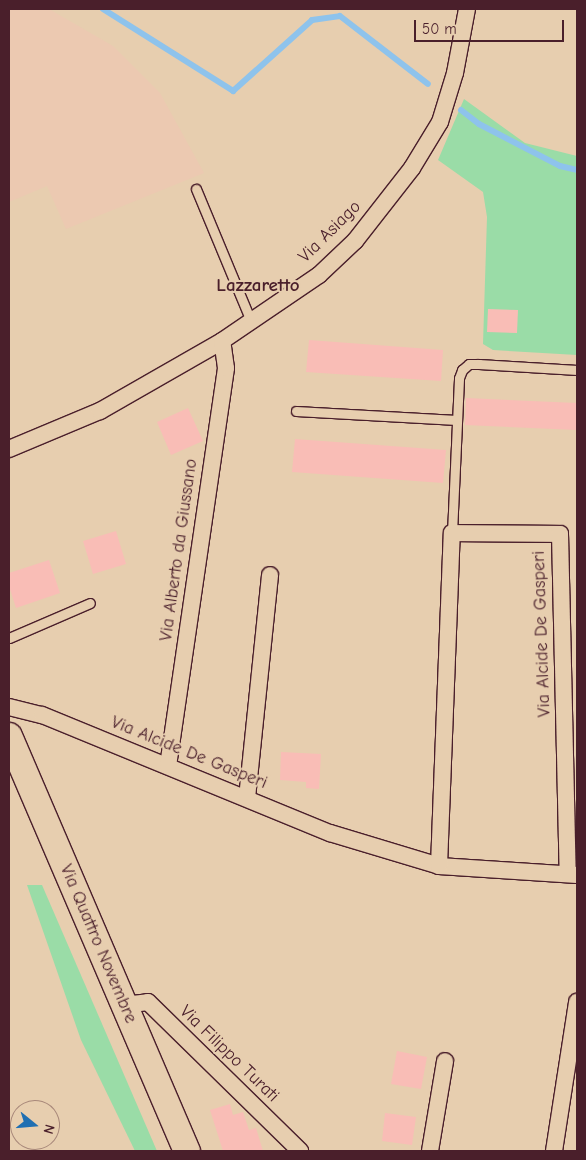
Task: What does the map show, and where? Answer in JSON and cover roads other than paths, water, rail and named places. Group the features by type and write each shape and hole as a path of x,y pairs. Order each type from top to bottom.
{"main road":[{"name":"Via Quattro Novembre","path":"11,750 187,1151"}],"street":[{"name":"Via Asiago","path":"9,449 100,411 222,341 319,275 355,241 412,168 440,122 449,97 467,9"},
{"name":"Via Alberto da Giussano","path":"168,766 226,368 222,341"},
{"name":"Via Alcide De Gasperi","path":"9,708 42,715 330,833 439,866 573,874 560,534 452,532"},
{"path":"439,866 452,532"},
{"path":"247,798 270,576"},
{"name":"Via Filippo Turati","path":"124,1005 148,1002 300,1151"},
{"path":"554,1151 577,1002"},
{"path":"430,1151 445,1061"}],"lane":[{"path":"196,189 251,321"},
{"path":"452,532 459,378 470,364 577,370"},
{"path":"296,411 457,420"},
{"path":"9,638 90,603"}],"waterway":[{"path":"103,9 233,91 312,20 340,16 428,84"},
{"path":"461,110 479,124 560,166 577,170"}],"district":[{"name":"Lazzaretto","path":"258,286"}]}
